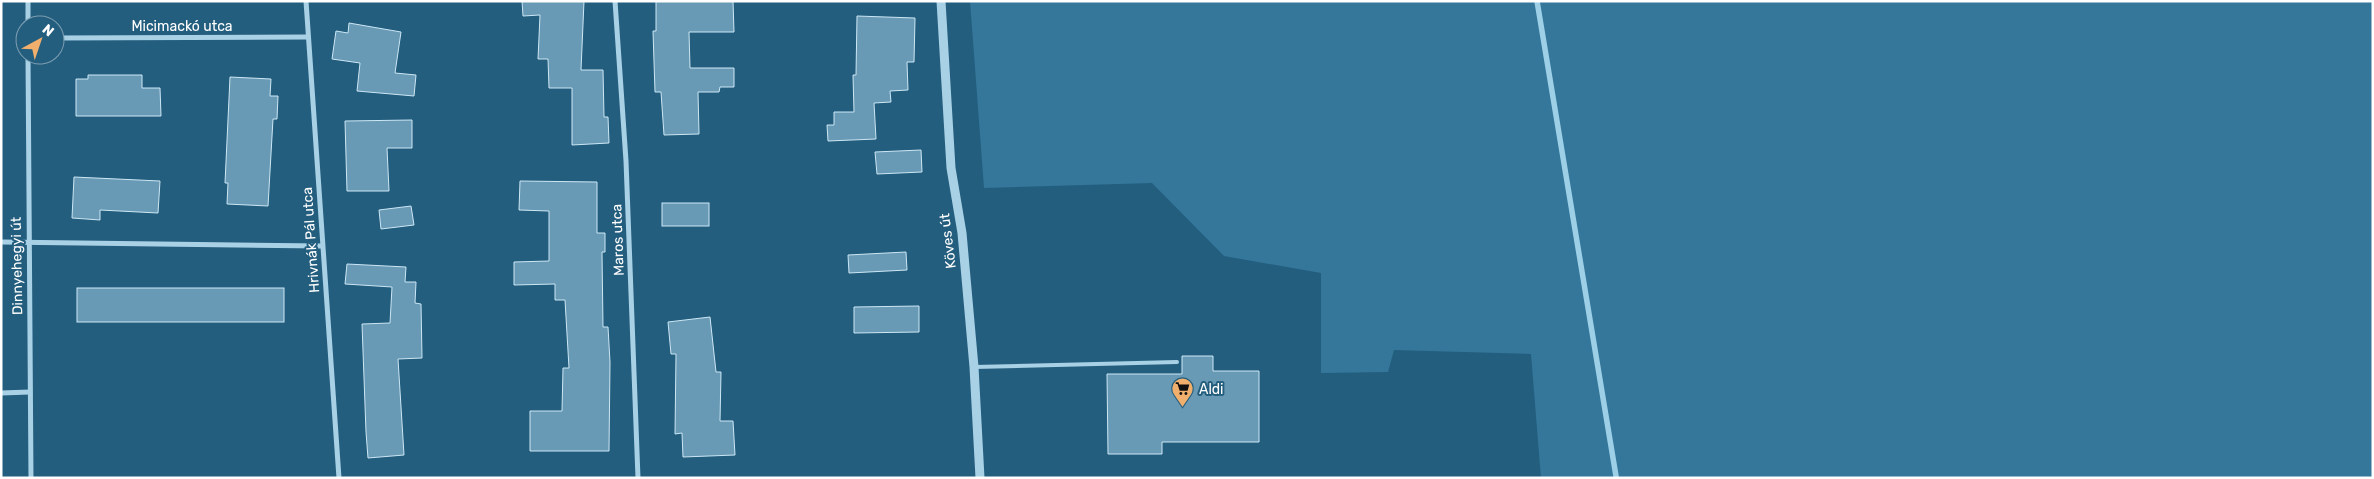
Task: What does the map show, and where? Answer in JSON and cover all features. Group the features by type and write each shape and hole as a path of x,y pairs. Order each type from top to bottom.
{"street":[{"path":"28,1 28,15"},
{"name":"Hrivnák Pál utca","path":"306,1 339,478"},
{"name":"Maros utca","path":"615,1 626,161 638,478"},
{"name":"Köves út","path":"941,1 952,168 962,233 974,367 980,478"},
{"name":"Micimackó utca","path":"65,38 308,37"},
{"name":"Dinnyehegyi út","path":"28,65 31,478"},
{"path":"1,242 322,246"},
{"path":"1,393 30,392"}],"lane":[{"path":"974,367 1177,362"}],"shaded area":[{"path":"970,1 2373,1 2373,478 1541,478 1531,354 1394,350 1388,372 1321,373 1321,273 1224,256 1152,183 984,188"}],"building":[{"path":"522,1 584,1 581,70 603,70 604,117 608,117 609,143 572,145 572,88 549,88 548,59 538,59 540,15 523,16"},
{"path":"656,1 733,1 734,32 689,32 690,68 734,68 734,87 720,87 719,92 698,92 699,134 664,135 661,92 655,92 653,31 656,31"},
{"path":"857,16 915,18 914,62 907,62 908,90 890,91 891,102 874,103 876,139 828,141 827,125 834,125 834,112 854,112 853,75 856,75"},
{"path":"349,23 401,32 395,73 416,75 414,96 357,91 360,63 332,59 336,31 348,33"},
{"path":"88,75 142,75 142,88 160,88 161,116 76,116 76,79 88,79"},
{"path":"230,77 271,79 270,96 278,96 277,119 273,119 268,206 227,204 228,183 225,183"},
{"path":"412,120 412,148 387,148 389,191 347,191 345,121"},
{"path":"921,150 922,172 877,174 875,152"},
{"path":"74,177 160,181 158,213 100,210 100,220 72,218"},
{"path":"520,181 597,182 597,233 605,233 605,252 602,252 603,327 608,327 610,362 609,451 530,451 530,411 562,411 563,368 569,368 565,300 555,300 555,284 514,285 514,262 549,261 549,211 519,210"},
{"path":"662,203 709,203 709,226 662,226"},
{"path":"411,206 414,225 381,229 379,210"},
{"path":"906,252 907,270 849,273 848,255"},
{"path":"347,264 406,267 405,282 416,282 415,303 421,304 422,358 398,359 404,455 368,458 366,432 362,324 390,323 392,287 345,284"},
{"path":"77,288 284,288 284,322 77,322"},
{"path":"919,306 919,332 854,333 854,307"},
{"path":"710,317 716,372 721,372 720,421 733,421 735,455 683,457 682,433 675,434 676,354 671,354 668,322"},
{"name":"Aldi","path":"1182,356 1213,356 1213,371 1259,371 1259,442 1162,442 1162,454 1108,454 1107,374 1182,374"}],"waterway":[{"path":"1537,1 1616,476"}],"place":[{"name":"Aldi","path":"1183,408"}]}
